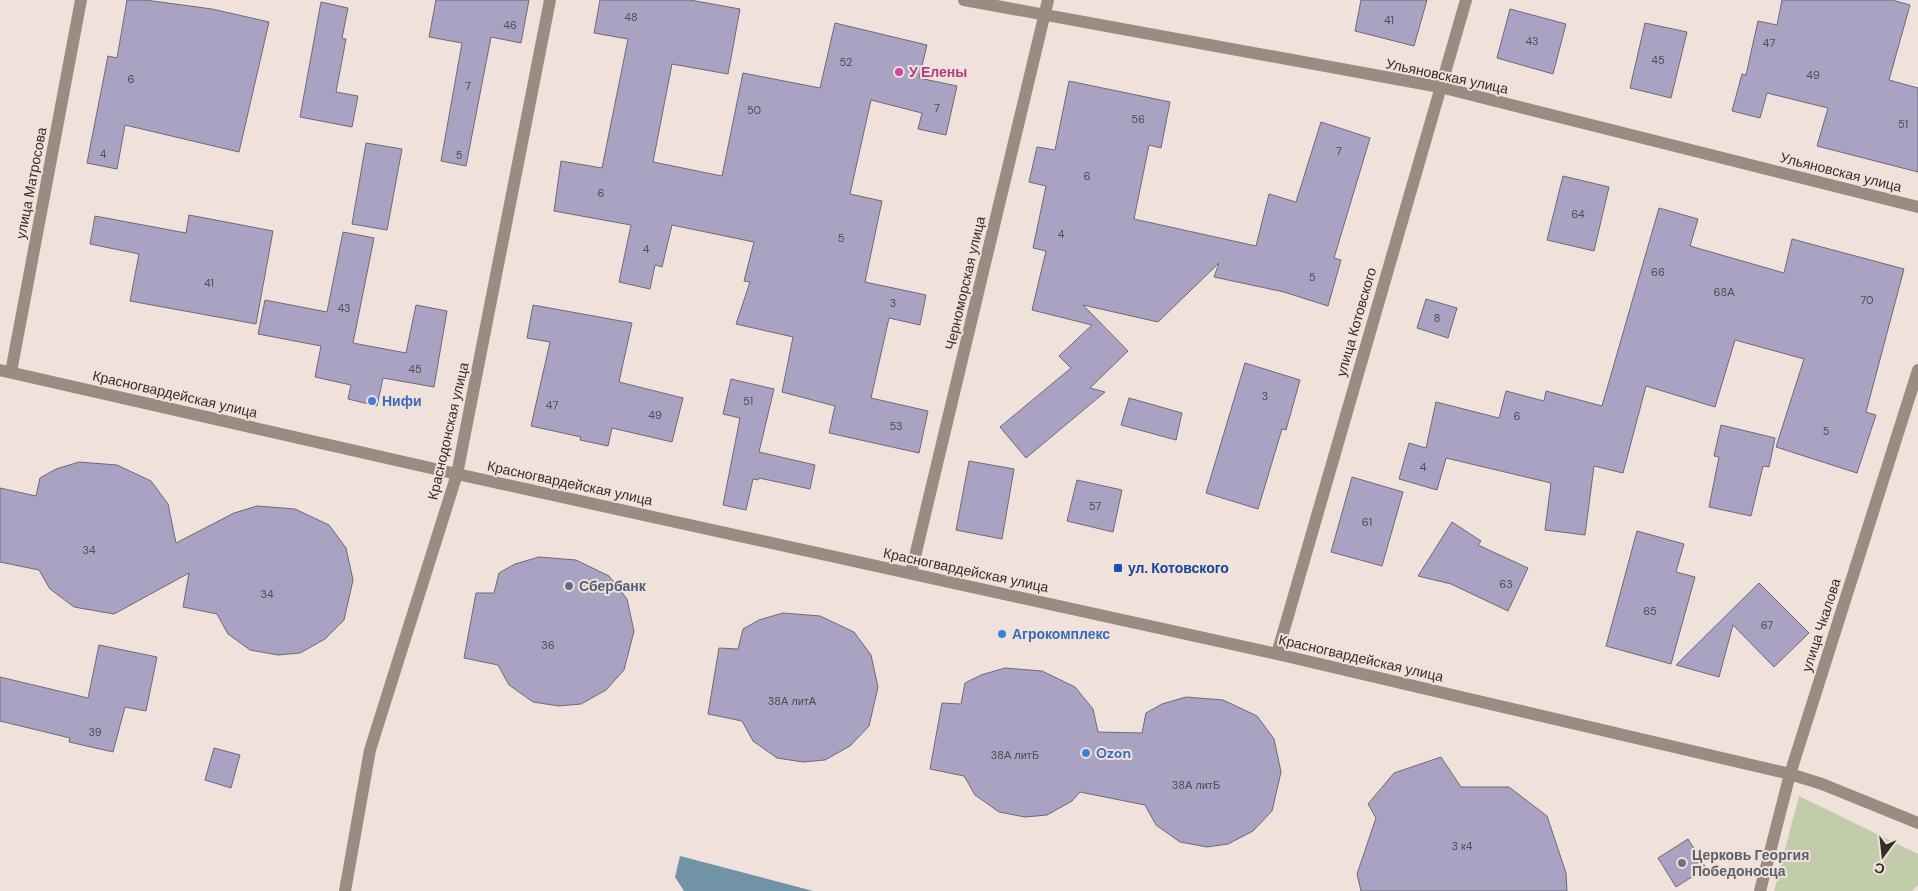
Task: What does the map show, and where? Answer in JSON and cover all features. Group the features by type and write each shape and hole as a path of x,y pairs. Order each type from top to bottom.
{"street":[{"name":"улица Матросова","path":"5,371 81,0"},
{"name":"Краснодонская улица","path":"345,891 370,750 457,474 550,0"},
{"name":"Ульяновская улица","path":"964,0 1440,87 1918,207"},
{"name":"Черноморская улица","path":"911,573 1048,0"},
{"name":"улица Котовского","path":"1277,654 1466,0"},
{"name":"улица Чкалова","path":"1760,891 1790,774 1918,370"},
{"name":"Красногвардейская улица","path":"5,371 457,474 1277,654 1790,774 1822,784 1918,823"}],"green space":[{"path":"1799,796 1918,854 1918,885 1912,891 1774,891"}],"water":[{"path":"680,856 813,891 684,891 675,877"}],"building":[{"path":"127,0 145,0 212,9 269,22 239,152 125,125 117,169 87,163 108,56 117,58"},
{"path":"436,0 529,0 521,43 491,37 466,166 441,161 462,43 429,37"},
{"path":"600,0 690,0 740,9 728,74 672,64 653,162 722,176 743,73 820,88 835,23 927,45 919,78 957,86 946,135 918,129 922,113 871,100 850,194 882,201 865,282 926,295 920,325 889,318 871,398 928,411 919,453 829,433 835,406 782,392 793,337 736,324 750,282 744,281 754,242 672,225 662,267 655,265 650,289 619,282 631,225 554,211 561,161 602,168 628,39 594,33"},
{"path":"1361,0 1427,0 1414,46 1355,31"},
{"path":"1782,0 1892,0 1910,5 1889,80 1918,88 1918,172 1817,146 1828,108 1767,93 1760,118 1732,111 1742,74 1746,75 1758,21 1777,25"},
{"path":"321,2 348,8 342,38 346,39 336,92 358,96 352,127 300,117"},
{"path":"1510,9 1566,24 1553,74 1497,58"},
{"path":"1645,23 1687,32 1671,98 1630,88"},
{"path":"1069,81 1170,102 1161,148 1149,145 1134,219 1256,246 1269,194 1296,202 1321,122 1370,138 1334,258 1341,260 1328,306 1284,292 1214,277 1219,263 1158,322 1083,305 1128,351 1090,388 1105,392 1026,458 1000,427 1071,368 1059,356 1092,325 1032,310 1046,251 1033,248 1046,186 1029,182 1037,147 1055,150"},
{"path":"366,143 402,149 387,230 352,224"},
{"path":"1563,176 1609,187 1594,251 1547,240"},
{"path":"1659,208 1698,219 1690,246 1784,273 1792,239 1904,269 1866,412 1876,415 1857,473 1776,447 1804,359 1735,340 1715,407 1646,386 1623,473 1594,466 1585,535 1545,530 1551,483 1446,458 1437,490 1399,479 1409,443 1426,448 1436,402 1499,418 1506,391 1544,401 1546,391 1602,406"},
{"path":"189,215 273,231 256,324 130,301 139,254 90,244 95,216 186,233"},
{"path":"343,232 374,238 353,343 406,353 416,305 447,311 434,387 383,378 377,406 348,399 351,385 315,377 321,346 258,334 265,300 327,312"},
{"path":"1426,299 1457,308 1448,338 1417,328"},
{"path":"533,305 632,323 619,382 683,398 672,442 612,428 608,446 580,440 581,437 531,426 550,342 527,338"},
{"path":"1245,363 1300,380 1286,430 1282,429 1258,509 1206,493"},
{"path":"731,379 774,389 759,452 815,465 810,489 759,478 758,480 753,479 746,510 723,505 740,418 723,414"},
{"path":"1129,398 1182,413 1176,440 1121,425"},
{"path":"1721,425 1775,438 1769,467 1763,466 1751,516 1709,507 1719,457 1714,456"},
{"path":"969,461 1014,469 1002,539 956,530"},
{"path":"79,462 117,465 151,481 168,504 176,543 234,513 257,506 295,509 329,525 346,548 353,580 344,620 325,639 300,653 278,655 250,650 228,634 217,614 183,607 189,573 114,614 74,607 50,589 39,570 0,562 0,488 36,496 40,478 56,469"},
{"path":"1352,477 1403,492 1382,566 1331,552"},
{"path":"1077,480 1122,490 1113,532 1067,521"},
{"path":"1452,522 1481,541 1478,545 1528,568 1508,611 1451,584 1418,576"},
{"path":"1637,531 1684,544 1676,572 1695,577 1671,664 1606,646"},
{"path":"539,557 576,560 609,576 627,599 634,631 624,670 606,690 581,704 559,706 533,702 509,685 498,665 464,658 476,593 494,593 499,573 515,564"},
{"path":"1759,583 1809,633 1774,667 1733,625 1719,677 1676,665"},
{"path":"783,613 820,616 854,632 871,655 878,687 869,726 850,746 825,760 803,762 777,758 753,741 742,721 708,714 719,648 738,649 743,629 759,620"},
{"path":"99,645 157,657 146,711 125,707 113,752 69,742 70,738 0,721 0,677 88,698"},
{"path":"1005,668 1042,671 1075,687 1093,709 1098,732 1142,733 1146,713 1162,704 1186,697 1223,700 1257,716 1274,739 1281,772 1272,811 1253,831 1228,844 1207,847 1180,842 1156,825 1145,805 1080,792 1072,801 1047,815 1025,817 999,812 975,795 964,776 930,769 942,703 961,704 965,683 981,675"},
{"path":"214,748 240,755 231,788 205,780"},
{"path":"1441,757 1461,787 1509,787 1547,816 1566,873 1567,891 1361,891 1357,874 1376,818 1368,804 1394,773"},
{"name":"Церковь Георгия Победоносца","path":"1688,839 1706,868 1676,887 1658,858"}],"place":[{"name":"У Елены","path":"899,72"},
{"name":"Нифи","path":"372,401"},
{"name":"ул. Котовского","path":"1118,568"},
{"name":"Сбербанк","path":"569,586"},
{"name":"Агрокомплекс","path":"1002,634"},
{"name":"Ozon","path":"1086,753"},
{"name":"Церковь Георгия Победоносца","path":"1682,863"}]}
